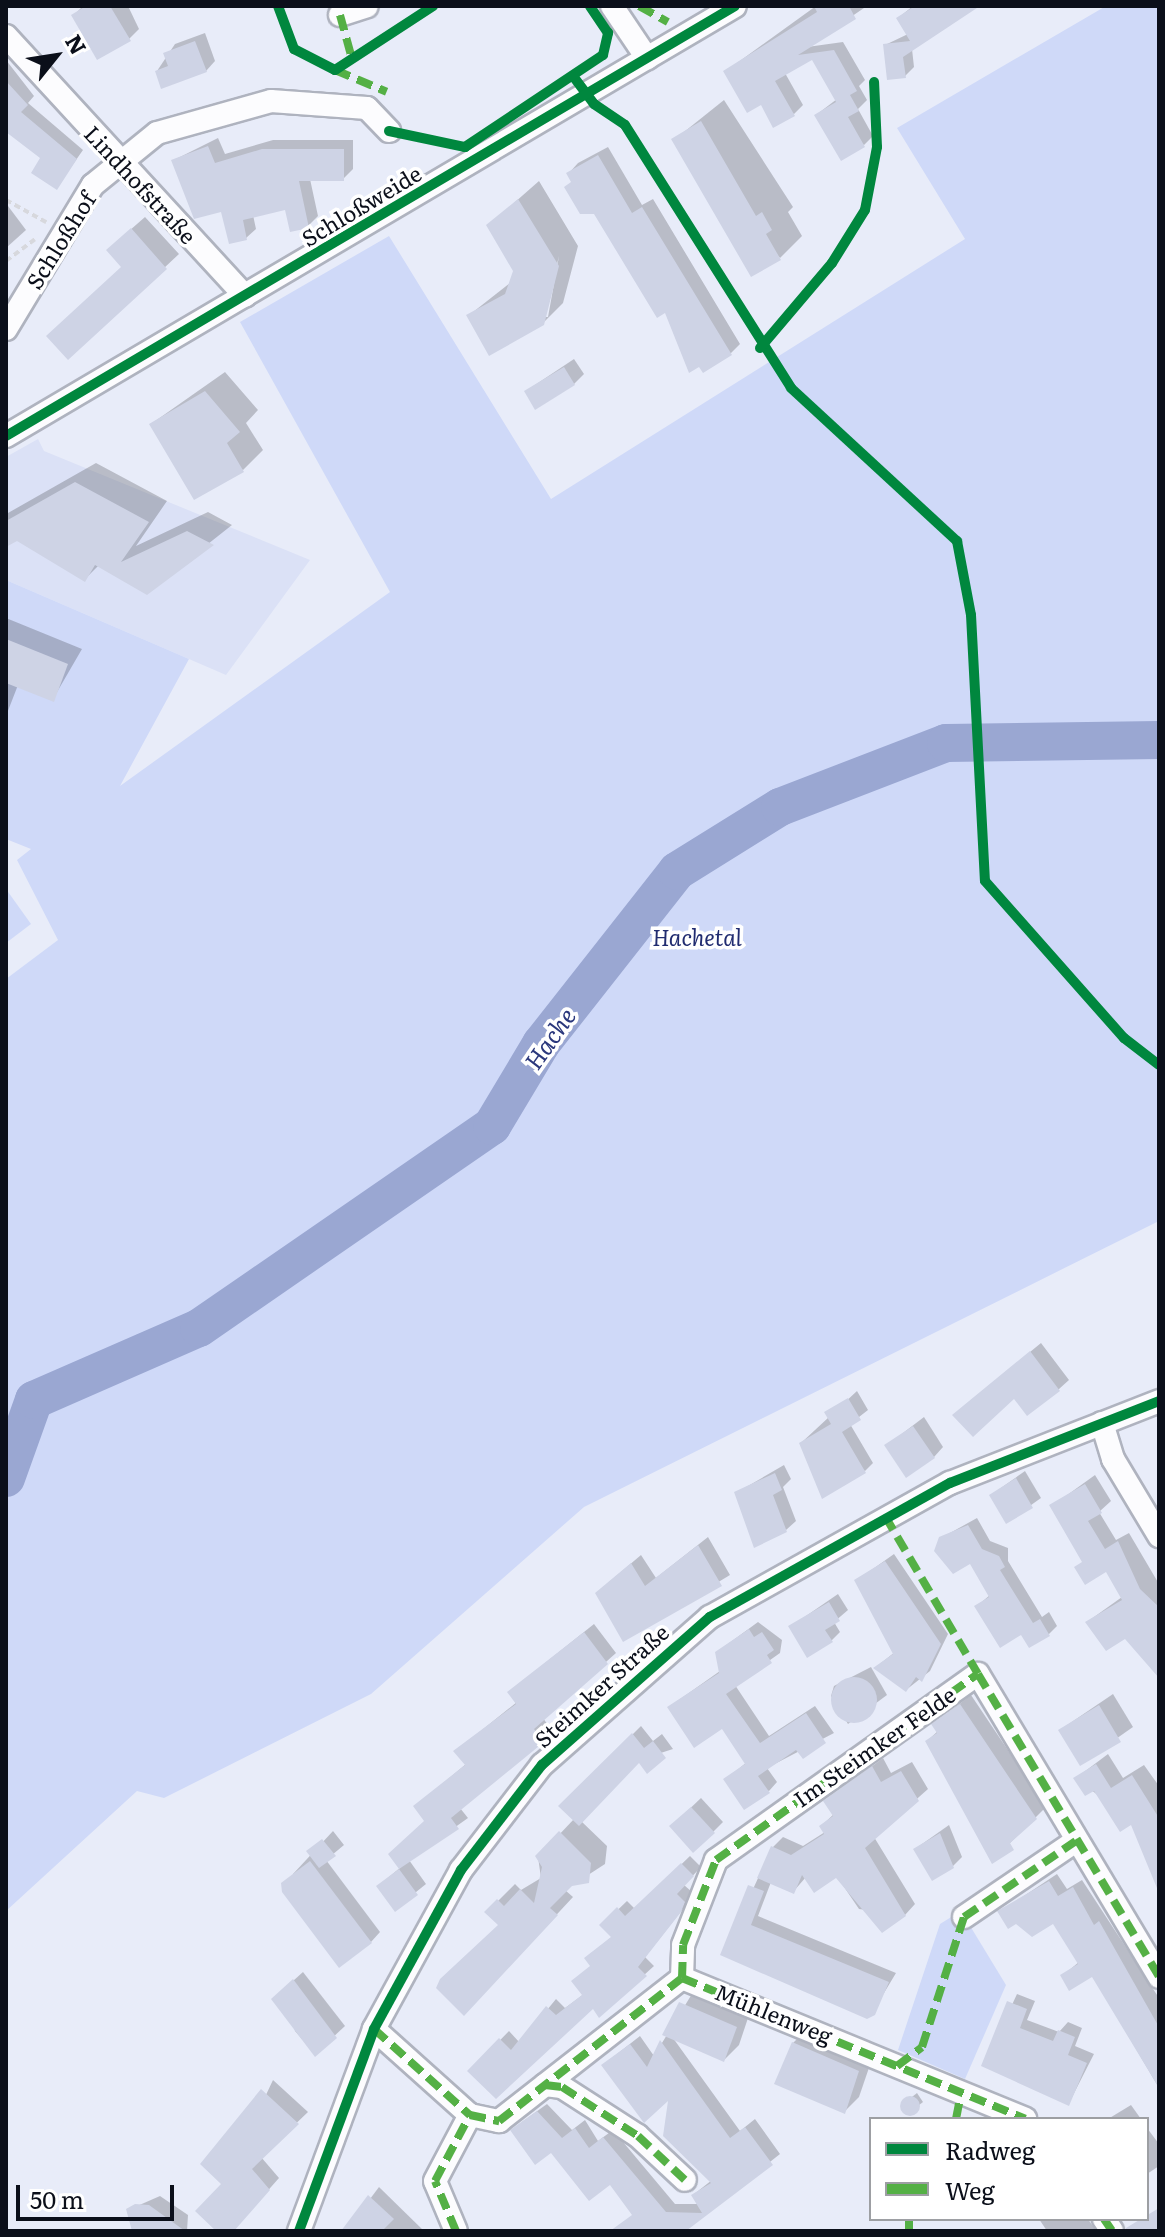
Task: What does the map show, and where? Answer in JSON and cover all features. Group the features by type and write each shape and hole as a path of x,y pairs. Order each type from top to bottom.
{"street":[{"path":"340,15 367,6"},
{"path":"612,6 647,58"},
{"name":"Schloßweide","path":"8,429 245,296 735,6"},
{"name":"Lindhofstraße","path":"6,36 245,296"},
{"name":"Schloßhof","path":"6,329 93,185 157,133 271,101 367,108 389,131"},
{"name":"Steimker Straße","path":"299,2231 374,2029 461,1870 542,1765 651,1663 710,1617 885,1516 1159,1401"},
{"path":"1102,1423 1113,1459 1159,1536"},
{"name":"Im Steimker Felde","path":"682,1978 683,1945 716,1860 978,1674 1159,1977"},
{"path":"964,1917 1076,1841"},
{"path":"374,2029 470,2115 499,2121 682,1978"},
{"name":"Mühlenweg","path":"682,1978 1020,2117"},
{"path":"545,2085 562,2087 638,2136 685,2180"},
{"path":"456,2231 435,2181 470,2115"}],"path":[{"path":"6,200 63,231"},
{"path":"6,261 38,237"}],"shaded area":[{"path":"38,439 44,451 310,560 226,675 6,580 6,457"}],"green space":[{"name":"Hachetal","path":"1106,6 1159,8 1159,1221 584,1507 371,1694 164,1798 137,1791 6,1911 6,979 58,940 17,860 31,849 6,839 6,580 189,659 120,786 390,592 240,322 389,236 551,499 965,239 897,128"},
{"path":"6,889 31,924 6,943"},
{"path":"961,1911 1006,1985 965,2079 898,2050 940,1924"}],"building":[{"path":"86,6 110,6 131,41 97,60 71,15"},
{"path":"814,6 849,6 856,19 798,55 834,50 857,91 850,95 859,111 848,117 865,147 841,161 814,115 836,102 812,60 775,81 795,116 773,128 761,105 747,113 723,71 817,12"},
{"path":"915,6 980,6 903,57 906,78 887,80 883,44 910,41 896,18"},
{"path":"195,41 207,72 161,89 155,71 168,66 163,53"},
{"path":"6,81 28,105 21,112 77,159 57,190 31,173 40,158 6,132"},
{"path":"701,121 756,216 762,212 772,230 766,234 781,260 751,277 671,139"},
{"path":"208,146 215,163 262,149 344,149 344,181 299,181 309,228 290,232 285,210 243,220 247,240 229,244 221,212 194,219 171,160"},
{"path":"598,155 632,213 642,207 732,355 703,373 699,367 689,373 665,313 657,318 594,214 580,214 564,187 571,182 566,173"},
{"path":"518,199 559,266 544,325 489,356 466,315 505,294 513,271 486,225"},
{"path":"131,228 167,269 68,360 46,336 121,267 106,250"},
{"path":"564,367 575,385 535,410 524,391"},
{"path":"205,391 240,432 227,443 244,472 194,500 149,424"},
{"path":"75,482 149,522 121,562 187,531 214,545 147,595 95,565 85,582 17,541 6,547 6,521"},
{"path":"6,639 68,664 54,702 6,683"},
{"path":"1030,1351 1060,1391 1027,1416 1014,1399 973,1437 952,1415"},
{"path":"848,1398 861,1420 842,1432 866,1473 822,1499 799,1443 831,1424 824,1412"},
{"path":"913,1426 935,1458 906,1478 884,1445"},
{"path":"775,1473 782,1490 773,1495 787,1532 754,1548 734,1492"},
{"path":"1016,1478 1033,1508 1006,1524 989,1495"},
{"path":"1085,1484 1102,1513 1088,1521 1105,1549 1118,1541 1140,1589 1159,1607 1159,1678 1125,1639 1106,1651 1085,1622 1122,1600 1106,1572 1085,1585 1074,1567 1082,1562 1049,1505"},
{"path":"968,1525 982,1549 999,1556 1005,1567 1000,1570 1033,1623 1040,1619 1050,1636 1029,1648 1021,1635 1000,1648 974,1606 989,1597 970,1564 953,1574 934,1551 939,1537"},
{"path":"698,1545 722,1586 623,1642 595,1593 631,1563 645,1586"},
{"path":"885,1561 941,1644 922,1682 916,1677 906,1692 873,1668 893,1654 854,1580"},
{"path":"829,1602 840,1621 825,1630 833,1642 807,1658 788,1626"},
{"path":"749,1629 754,1637 762,1632 774,1650 767,1655 772,1663 726,1694 760,1743 806,1713 826,1743 803,1759 796,1750 758,1776 770,1793 744,1810 723,1779 745,1764 722,1729 694,1748 667,1707 719,1673 715,1652"},
{"path":"584,1632 608,1664 534,1729 544,1742 451,1818 459,1829 399,1869 388,1854 424,1821 413,1806 465,1765 453,1751 516,1704 507,1692"},
{"path":"854,1677 870,1684 877,1700 870,1716 854,1723 838,1716 831,1700 838,1684"},
{"path":"960,1704 1037,1819 1010,1843 1014,1850 992,1864 925,1741 937,1733 931,1724"},
{"path":"1099,1705 1121,1742 1080,1766 1058,1730"},
{"path":"632,1733 644,1748 653,1741 666,1758 647,1774 639,1763 579,1826 558,1806"},
{"path":"1096,1764 1111,1788 1132,1775 1159,1818 1159,1893 1131,1825 1120,1832 1094,1791 1085,1796 1073,1778"},
{"path":"872,1766 881,1782 901,1771 919,1801 865,1848 906,1916 882,1933 836,1878 814,1893 802,1875 794,1894 757,1878 771,1846 791,1855 824,1834 819,1826 833,1816 823,1801"},
{"path":"691,1807 715,1833 693,1853 669,1826"},
{"path":"559,1831 591,1863 589,1883 572,1886 550,1908 558,1915 464,2016 436,1988 440,1979 498,1925 484,1912 497,1899 504,1906 520,1889 534,1903 542,1867 535,1856"},
{"path":"940,1833 954,1868 932,1881 913,1849"},
{"path":"322,1839 336,1856 319,1868 306,1851"},
{"path":"310,1861 372,1943 339,1968 282,1892 281,1883"},
{"path":"681,1863 694,1876 677,1894 685,1902 681,1912 638,1967 647,1976 599,2018 593,2009 496,2099 467,2071 499,2038 511,2050 546,2006 556,2015 582,1995 571,1981 590,1966 584,1958 611,1937 599,1925 617,1907 625,1916"},
{"path":"399,1869 418,1895 395,1912 376,1886"},
{"path":"1049,1881 1058,1896 1073,1887 1094,1925 1099,1921 1159,2027 1159,2088 1092,1977 1069,1991 1060,1975 1078,1964 1053,1924 1032,1937 1016,1924 1008,1929 997,1911"},
{"path":"748,1885 764,1891 751,1925 889,1982 875,2015 867,2019 720,1955"},
{"path":"293,1979 337,2038 315,2057 271,1999"},
{"path":"1007,2001 1027,2009 1020,2028 1053,2041 1058,2030 1075,2037 1068,2055 1087,2063 1069,2106 981,2066"},
{"path":"679,2002 737,2027 724,2062 662,2035"},
{"path":"660,2040 730,2138 745,2127 773,2165 686,2231 610,2231 632,2215 610,2185 589,2201 551,2153 535,2165 510,2130 537,2111 562,2138 575,2128 589,2148 603,2137 666,2212 702,2213 691,2195 711,2183 663,2136 668,2101 644,2123 601,2065 630,2044 647,2067"},
{"path":"792,2042 859,2071 845,2114 774,2084"},
{"path":"261,2089 299,2124 252,2169 270,2190 234,2231 216,2231 195,2211 221,2184 200,2164"},
{"path":"910,2096 917,2099 920,2106 917,2113 910,2116 903,2113 900,2106 903,2099"},
{"path":"368,2195 394,2219 382,2231 341,2231"},
{"path":"135,2204 149,2205 185,2231 132,2231 126,2209"},
{"path":"1159,2208 1159,2231 1126,2231 1138,2221 1149,2221 1149,2214"}],"waterway":[{"name":"Hache","path":"6,1478 34,1400 199,1328 492,1126 541,1044 677,871 780,807 946,743 1159,740"}],"marked path":[{"path":"639,6 668,22"},
{"path":"340,15 352,59"},
{"path":"335,70 387,92"},
{"path":"885,1516 978,1674"},
{"path":"682,1978 683,1945 716,1860 978,1674 1159,1977"},
{"path":"897,2066 922,2047 964,1917 1076,1841"},
{"path":"374,2029 470,2115 499,2121 682,1978 1020,2117"},
{"path":"545,2085 562,2087 638,2136 685,2180"},
{"path":"956,2117 960,2098"},
{"path":"456,2231 435,2181 470,2115"},
{"path":"909,2221 909,2231"},
{"path":"1105,2221 1112,2231"}],"cycle path":[{"path":"278,6 294,49 335,70 433,6"},
{"path":"389,131 465,147 603,55 608,33 590,6"},
{"path":"6,436 735,6"},
{"path":"573,76 594,104 625,125 791,388 957,541 971,615 985,881 1124,1038 1159,1065"},
{"path":"760,348 832,263 865,210 877,147 874,82"},
{"path":"299,2231 374,2029 461,1870 542,1765 710,1617 950,1483 1159,1401"}]}
